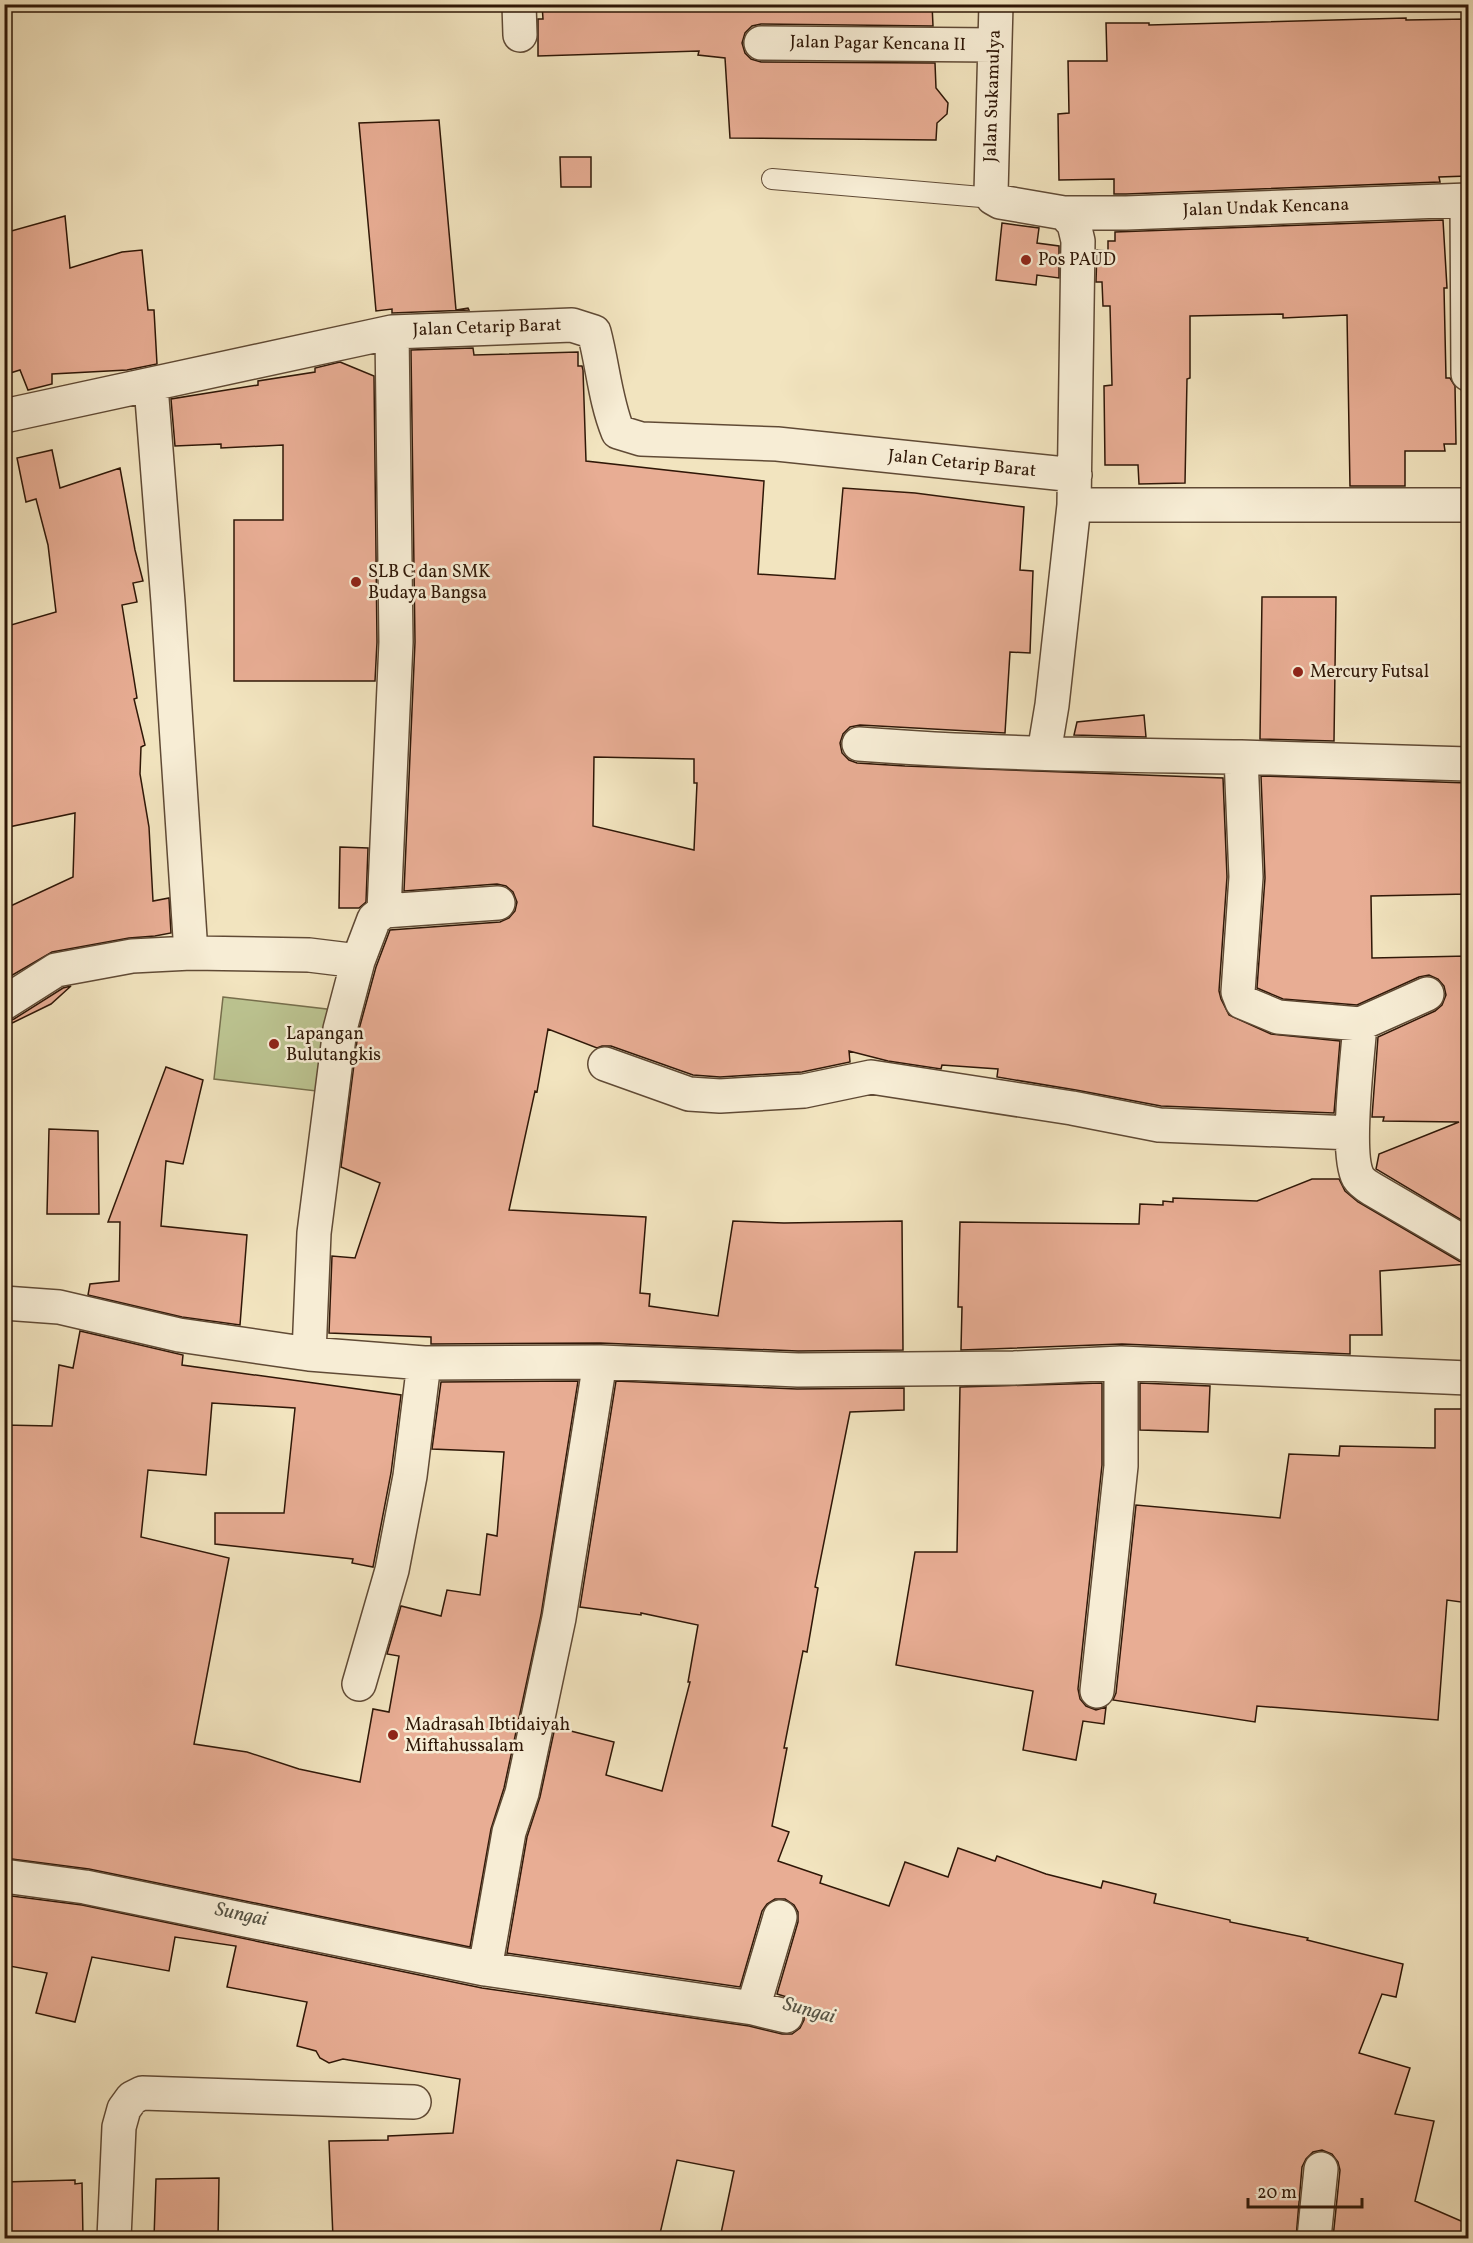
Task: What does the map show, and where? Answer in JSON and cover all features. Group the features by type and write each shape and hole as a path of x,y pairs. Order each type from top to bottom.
{"street":[{"name":"Jalan Sukamulya","path":"992,193 996,4"},
{"name":"Jalan Pagar Kencana II","path":"761,43 994,45"},
{"name":"Jalan Undak Kencana","path":"992,193 1000,202 1064,213 1126,213 1468,200"},
{"path":"1468,200 1468,374"},
{"path":"1044,753 1053,705 1075,490 1078,241 1074,224 1064,213"},
{"name":"Jalan Cetarip Barat","path":"4,416 392,332 572,325 594,332 610,412 618,432 640,439 777,444 1075,490"},
{"path":"384,911 396,642 392,332"},
{"path":"151,386 191,953"},
{"path":"1075,490 1468,505"},
{"path":"859,744 1078,756 1241,757 1468,764"},
{"path":"1241,757 1246,877 1238,992 1242,1002 1278,1017 1360,1024 1428,994"},
{"path":"309,1354 314,1233 340,1029 358,961 374,919 384,911 498,903"},
{"path":"4,1003 56,970 132,956 191,953 309,955 358,961"},
{"path":"1360,1024 1352,1133 1354,1165 1359,1179 1468,1245"},
{"path":"605,1064 689,1094 720,1096 804,1091 872,1077 1072,1108 1159,1125 1352,1133"},
{"path":"4,1303 59,1307 179,1335 309,1354 423,1363 600,1362 798,1370 1014,1368 1121,1363 1468,1378"},
{"path":"485,1969 509,1832 522,1793 559,1618 590,1436 600,1362"},
{"path":"359,1684 392,1570 410,1476 423,1363"},
{"path":"1097,1691 1121,1466 1121,1363"},
{"path":"4,1876 85,1887 485,1969 753,2008 786,2016"},
{"path":"753,2008 780,1917"},
{"path":"114,2238 119,2127 124,2109 132,2098 142,2093 414,2102"},
{"path":"1314,2238 1321,2169"}],"lane":[{"path":"772,179 992,193"}],"green space":[{"name":"Lapangan Bulutangkis","path":"223,997 335,1010 325,1092 214,1079"}],"building":[{"path":"542,4 707,4 770,10 770,4 932,4 933,26 761,24 752,26 745,33 742,43 745,53 751,59 761,62 935,63 936,88 948,103 947,114 937,123 936,140 730,138 725,58 698,55 699,51 538,56 538,19 543,19"},
{"path":"1406,18 1406,20 1468,19 1468,176 1439,177 1440,182 1126,194 1114,194 1114,179 1059,180 1058,114 1069,113 1068,61 1107,61 1106,23 1149,23 1149,25"},
{"path":"439,120 456,310 468,308 469,310 392,313 392,309 376,311 359,123"},
{"path":"560,157 591,157 591,187 561,187"},
{"path":"65,216 70,268 122,252 142,250 148,310 154,310 157,364 127,370 52,374 52,384 28,390 20,370 4,375 4,233"},
{"path":"1443,220 1447,288 1444,288 1446,378 1450,378 1455,386 1456,444 1444,444 1445,451 1405,451 1405,486 1350,486 1347,315 1283,318 1283,314 1190,316 1190,378 1187,379 1185,483 1139,484 1138,465 1105,465 1104,386 1112,385 1110,306 1103,306 1102,282 1096,282 1097,250 1108,251 1108,241 1115,241 1115,232"},
{"name":"Pos PAUD","path":"1002,223 1039,228 1037,243 1059,246 1059,278 1037,275 1036,285 996,280"},
{"path":"473,348 474,355 578,352 578,366 582,366 583,370 586,461 764,481 758,574 835,579 843,488 915,493 1024,507 1020,570 1033,571 1030,653 1010,652 1005,733 860,725 850,727 843,734 840,743 842,753 849,760 857,763 1223,778 1227,877 1219,991 1221,999 1229,1015 1271,1034 1340,1041 1334,1113 1161,1106 997,1077 998,1069 942,1065 941,1069 888,1061 849,1051 850,1062 802,1072 720,1077 693,1075 611,1046 597,1048 548,1029 537,1092 535,1091 509,1210 646,1217 640,1293 650,1294 649,1306 718,1316 733,1221 784,1223 902,1221 903,1350 798,1351 600,1343 431,1344 431,1337 329,1333 332,1256 355,1258 380,1183 341,1167 358,1033 376,967 390,930 500,922 509,918 515,911 517,902 513,892 506,886 497,884 404,891 415,642 411,350","holes":["594,757 694,759 694,783 697,783 694,850 593,826"]},
{"path":"340,362 374,376 377,642 375,681 234,681 234,520 283,520 283,445 221,448 221,444 175,446 171,399 258,385 258,381 315,372 315,368"},
{"path":"52,450 60,488 120,468 143,581 133,583 137,602 122,605 137,698 134,699 145,745 141,747 140,774 149,827 153,901 169,898 171,933 52,952 4,980 4,909 73,877 75,813 4,828 4,627 56,612 48,545 36,499 26,502 17,458"},
{"name":"Mercury Futsal","path":"1262,597 1336,597 1334,741 1260,739"},
{"path":"1144,715 1146,737 1074,735 1077,722"},
{"path":"1261,776 1468,783 1468,894 1371,896 1372,958 1468,956 1468,1224 1376,1169 1379,1154 1459,1122 1383,1121 1384,1117 1372,1117 1378,1037 1435,1011 1442,1005 1446,995 1444,986 1438,979 1429,975 1419,977 1357,1005 1283,999 1257,988 1265,878"},
{"path":"340,847 368,848 366,902 359,908 339,908"},
{"path":"71,986 51,1004 4,1027 4,1022 14,1019 63,988"},
{"path":"166,1067 203,1080 183,1164 166,1161 161,1226 247,1235 240,1325 182,1317 88,1295 90,1284 119,1281 120,1222 108,1222"},
{"path":"49,1129 98,1131 99,1214 47,1214"},
{"path":"1312,1179 1339,1179 1345,1191 1358,1202 1459,1261 1468,1264 1380,1271 1382,1335 1350,1335 1350,1354 1122,1344 961,1350 962,1307 958,1307 960,1222 1139,1224 1140,1204 1163,1205 1163,1201 1173,1202 1173,1198 1257,1201"},
{"path":"80,1331 183,1355 182,1365 401,1395 391,1473 373,1567 352,1563 353,1559 215,1544 215,1513 284,1513 295,1408 212,1403 206,1475 148,1470 141,1537 229,1558 194,1744 247,1752 299,1769 360,1782 373,1709 389,1712 399,1656 387,1654 401,1606 441,1616 447,1590 480,1595 487,1534 497,1536 504,1452 432,1449 441,1382 578,1381 541,1615 504,1788 491,1829 470,1947 89,1869 4,1858 4,1425 52,1426 59,1365 73,1368"},
{"path":"616,1381 797,1389 904,1388 904,1410 850,1412 815,1587 818,1588 807,1652 803,1651 784,1748 787,1748 772,1826 789,1832 778,1861 822,1876 820,1883 889,1906 905,1862 948,1877 958,1848 995,1861 997,1856 1046,1874 1101,1888 1103,1881 1156,1894 1154,1903 1308,1938 1307,1940 1403,1964 1396,1997 1382,1994 1359,2053 1410,2068 1395,2114 1434,2121 1415,2201 1468,2224 1468,2238 1333,2238 1340,2170 1332,2154 1322,2150 1313,2152 1302,2167 1296,2238 720,2238 734,2171 677,2160 659,2238 333,2238 329,2141 388,2140 388,2136 453,2133 460,2079 343,2059 329,2063 320,2058 316,2051 297,2046 307,2002 227,1987 236,1946 175,1937 169,1971 92,1957 75,2022 36,2013 47,1973 4,1965 4,1895 82,1905 482,1988 749,2026 782,2034 792,2034 800,2028 804,2020 804,2011 799,2003 777,1994 798,1922 798,1912 794,1905 785,1899 775,1899 762,1911 740,1987 507,1953 527,1837 540,1797 555,1727 614,1742 606,1775 662,1791 690,1682 688,1682 698,1625 641,1613 641,1615 580,1607"},
{"path":"1102,1383 1102,1465 1078,1689 1080,1699 1086,1706 1096,1710 1106,1707 1104,1724 1083,1721 1076,1760 1023,1750 1033,1691 896,1665 915,1552 957,1552 960,1387"},
{"path":"1140,1383 1210,1386 1208,1432 1140,1430"},
{"path":"1435,1409 1468,1409 1468,1603 1447,1600 1438,1720 1257,1706 1255,1722 1113,1700 1116,1693 1136,1505 1280,1518 1289,1454 1339,1456 1340,1446 1435,1448"},
{"path":"219,2178 218,2238 154,2238 156,2179"},
{"path":"75,2180 75,2184 82,2183 83,2238 4,2238 4,2182"}],"place":[{"name":"Pos PAUD","path":"1026,260"},
{"name":"SLB C dan SMK Budaya Bangsa","path":"356,582"},
{"name":"Mercury Futsal","path":"1298,672"},
{"name":"Lapangan Bulutangkis","path":"274,1044"},
{"name":"Madrasah Ibtidaiyah Miftahussalam","path":"393,1735"}],"water label":[{"name":"Sungai","path":"241,1915"},
{"name":"Sungai","path":"809,2011"}]}
